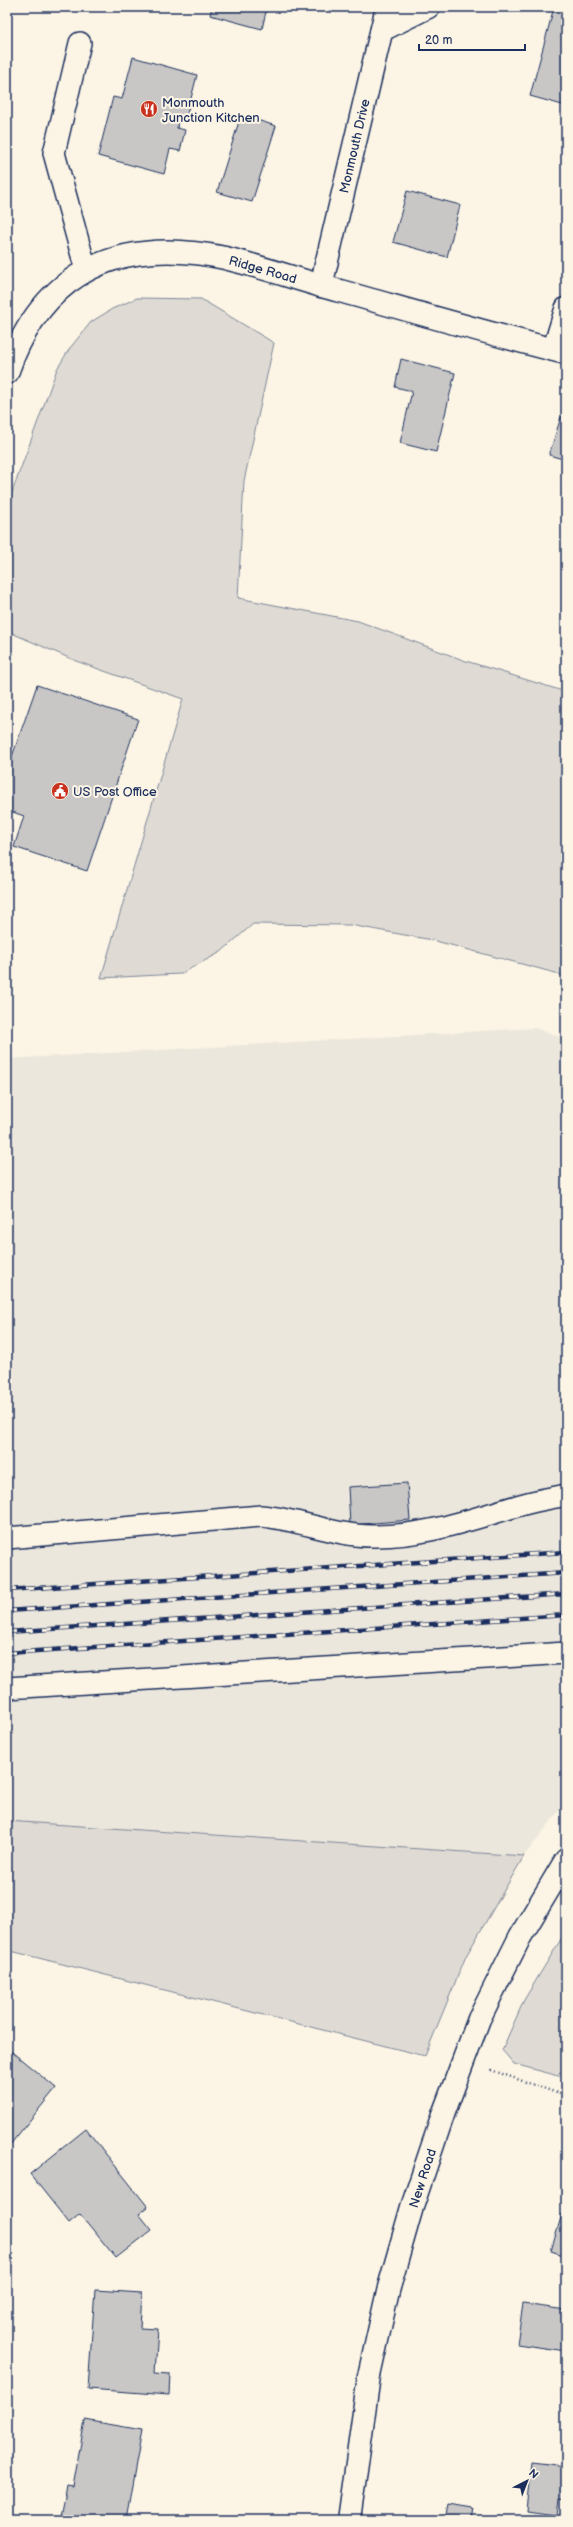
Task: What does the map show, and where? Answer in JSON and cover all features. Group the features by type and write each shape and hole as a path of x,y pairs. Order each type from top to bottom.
{"street":[{"name":"Monmouth Drive","path":"321,286 387,7"},
{"name":"Ridge Road","path":"7,373 21,338 40,309 65,284 86,270 136,252 180,252 224,258 559,352"},
{"name":"New Road","path":"349,2520 369,2376 388,2291 412,2207 462,2061 498,1978 566,1860"}],"lane":[{"path":"381,31 429,7"},
{"path":"80,42 54,153 86,270"},
{"path":"559,352 566,308"},
{"path":"7,1538 261,1516 283,1518 326,1529 372,1536 445,1528 525,1503 566,1495"},
{"path":"7,1688 566,1653"}],"path":[{"path":"462,2061 566,2096"}],"shaded area":[{"path":"137,298 201,299 274,343 244,481 238,598 358,621 466,661 566,692 566,978 559,974 432,940 350,925 253,924 221,952 180,974 101,978 183,699 76,661 7,631 7,506 57,369 70,348 91,322 112,309"},
{"path":"534,1028 566,1039 566,1802 524,1856 7,1821 7,1059"},
{"path":"7,1821 524,1856 466,1956 425,2056 7,1950"},
{"path":"566,1931 566,2078 514,2064 502,2050 524,2000"}],"building":[{"path":"212,7 267,7 262,29 210,15"},
{"path":"554,7 566,7 566,106 530,96"},
{"name":"Monmouth Junction Kitchen","path":"133,57 197,75 185,122 178,120 177,128 185,130 180,151 170,149 164,174 98,156 113,97 122,99"},
{"path":"241,115 276,126 252,202 217,192"},
{"path":"407,191 460,205 447,257 393,242"},
{"path":"401,359 455,373 436,452 400,443 412,391 395,387"},
{"path":"561,417 566,418 566,460 549,455"},
{"name":"US Post Office","path":"37,685 138,719 87,871 14,847 24,816 7,810 7,771"},
{"path":"407,1483 410,1520 350,1525 348,1487"},
{"path":"7,2048 56,2088 9,2146 7,2145"},
{"path":"86,2129 148,2207 139,2214 152,2230 116,2258 80,2214 69,2223 30,2174"},
{"path":"562,2214 566,2215 566,2256 551,2251"},
{"path":"95,2290 142,2293 140,2328 158,2329 155,2373 170,2374 169,2395 88,2389"},
{"path":"523,2304 566,2310 566,2351 517,2344"},
{"path":"85,2420 142,2430 126,2520 60,2520 67,2486 73,2487"},
{"path":"531,2462 566,2466 566,2499 560,2498 558,2515 526,2511"},
{"path":"449,2504 474,2508 472,2520 446,2520"}],"railway":[{"path":"7,1590 566,1552"},
{"path":"7,1611 566,1573"},
{"path":"7,1632 566,1594"},
{"path":"7,1653 566,1615"}],"place":[{"name":"Monmouth Junction Kitchen","path":"149,109"},
{"name":"US Post Office","path":"60,791"}]}
